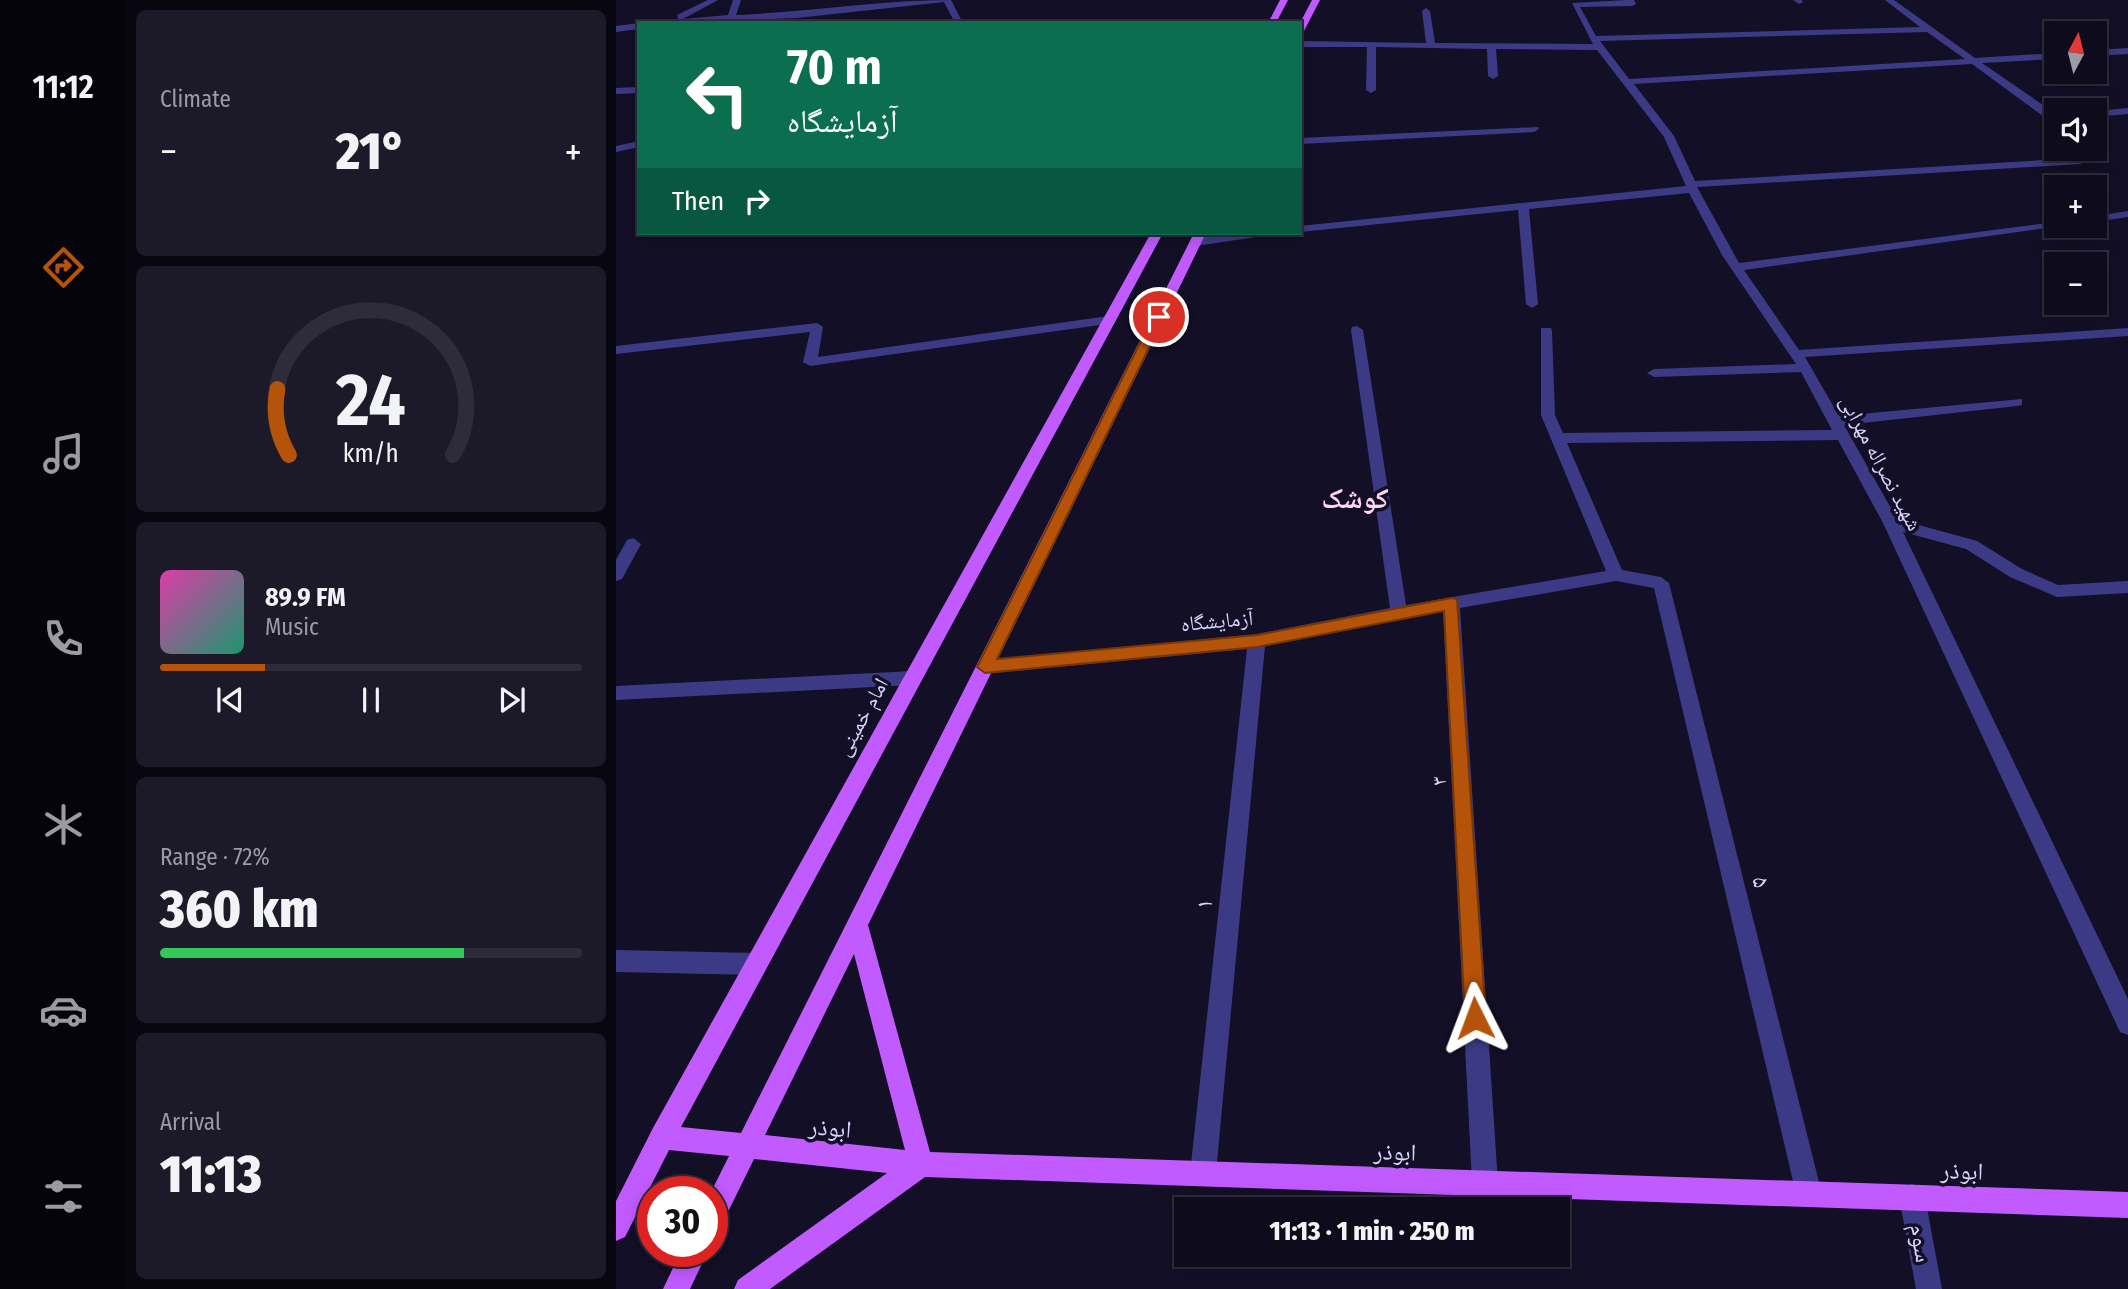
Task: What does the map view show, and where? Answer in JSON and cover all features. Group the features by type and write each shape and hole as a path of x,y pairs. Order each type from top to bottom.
{"main road":[{"path":"1273,21 1284,0"},
{"path":"1302,27 1316,0"},
{"name":"امام خمینی","path":"616,1228 756,964 1156,235"},
{"path":"728,1186 1198,237"},
{"path":"747,1289 921,1164 858,923"},
{"name":"ابوذر","path":"662,1137 747,1149 921,1164 2128,1205"},
{"path":"676,1289 687,1267"}],"street":[{"path":"671,21 714,0"},
{"path":"731,18 737,0"},
{"path":"719,18 764,20 942,0"},
{"path":"947,0 958,21"},
{"name":"شهید نصراله مهرابی","path":"1630,0 1632,4 1575,5 1596,43 1669,136 1692,187 1737,267 1805,368 1891,523 2128,1024"},
{"path":"1889,0 1927,29 1979,62 2044,112"},
{"path":"851,21 855,10"},
{"path":"1426,11 1431,45"},
{"path":"671,21 731,18"},
{"path":"616,29 636,27"},
{"path":"616,40 636,27"},
{"path":"1302,44 1491,46 1927,29"},
{"path":"1371,90 1372,44"},
{"path":"1491,46 1493,76"},
{"path":"2107,52 2128,51"},
{"path":"1627,82 2044,57"},
{"path":"616,91 637,90"},
{"path":"2107,113 2128,111"},
{"path":"1302,141 1534,130"},
{"path":"616,149 637,144"},
{"path":"1302,229 1692,187 2080,161"},
{"path":"1523,206 1532,304"},
{"path":"2107,217 2128,214"},
{"path":"1737,267 2044,227"},
{"path":"1198,237 1230,235"},
{"path":"616,350 817,327 810,362 1109,320"},
{"path":"1357,330 1399,613"},
{"path":"1451,603 1616,575 1548,415 1546,331"},
{"path":"1796,354 2128,332"},
{"path":"1654,373 1805,368"},
{"path":"1558,438 1839,428 2017,402"},
{"path":"1891,523 1971,545 2015,573 2057,591 2128,587"},
{"path":"616,575 634,544"},
{"name":"۵","path":"1616,575 1661,583 1809,1194"},
{"name":"آزمایشگاه","path":"985,667 1257,641 1451,603"},
{"name":"۳","path":"1451,603 1485,1183"},
{"name":"۱","path":"1203,1173 1257,641"},
{"path":"616,693 913,678"},
{"path":"616,961 756,964"},
{"name":"سوم","path":"1912,1197 1929,1289"}],"district":[{"name":"کوشک","path":"1355,498"}],"route":[{"path":"1159,317 985,667 1201,644 1257,641 1451,603 1475,1018"}]}
